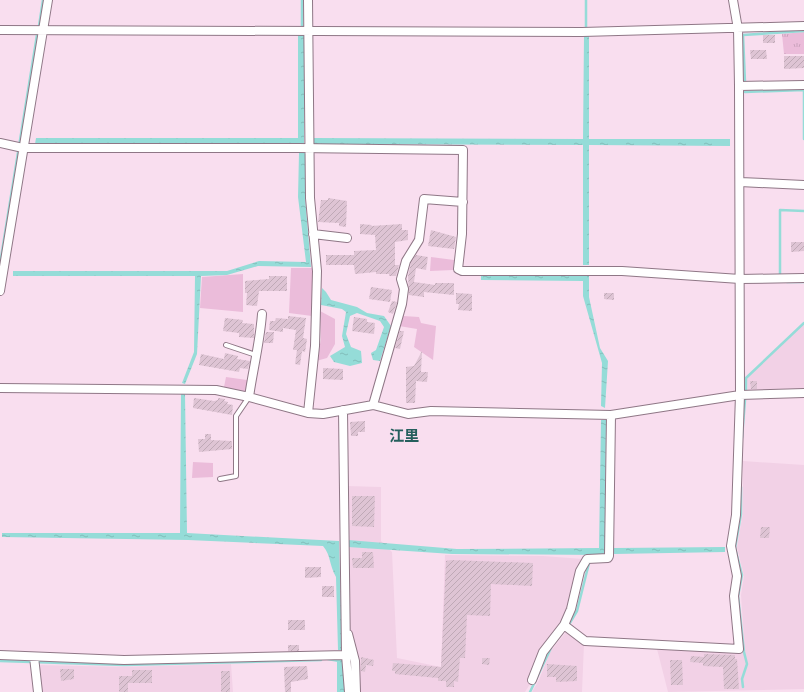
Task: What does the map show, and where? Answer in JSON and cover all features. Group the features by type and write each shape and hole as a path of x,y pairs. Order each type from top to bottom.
{"street":[{"path":"0,290 48,0"},
{"path":"308,0 304,148 317,271 316,316 308,413"},
{"path":"566,627 585,641 739,649 734,596 737,576 731,546 736,515 740,395 738,29 733,0"},
{"path":"0,30 587,32 804,26"},
{"path":"739,86 804,86"},
{"path":"0,143 23,148 304,148 463,150 462,234 458,269 462,271 622,271 740,279 804,278"},
{"path":"740,182 804,185"},
{"path":"373,405 402,304 404,289 401,279 402,273 406,261 419,240 424,199 463,202"},
{"path":"313,234 347,238"},
{"path":"249,397 256,354 260,343 262,314"},
{"path":"0,388 216,390 249,397 308,413 323,414 373,405 408,414 431,411 605,414 740,395 804,393"},
{"path":"343,410 346,655 349,692"},
{"path":"532,680 543,652 566,627 580,571 590,559 608,558 609,556 605,414"},
{"path":"346,629 353,646 356,692"},
{"path":"0,655 35,661 346,655"},
{"path":"35,661 38,692"}],"lane":[{"path":"226,345 256,354"},
{"path":"220,478 236,476 236,416 249,397"}],"shaded area":[{"path":"804,324 804,389 748,391 747,378"},
{"path":"743,461 804,465 804,689 668,692 657,649 745,653 741,595 744,576 737,547 743,513"},
{"path":"346,486 381,487 381,541 392,552 397,658 441,667 445,555 543,556 583,559 562,624 541,651 532,681 525,692 358,692 356,652 350,629"},
{"path":"566,632 584,644 582,692 532,692 539,680 550,652"},
{"path":"231,664 233,692 40,692 38,665 125,667"}],"green space":[{"path":"804,32 804,54 784,54 782,34"},
{"path":"431,257 454,260 453,270 430,271"},
{"path":"291,268 312,268 312,316 289,313"},
{"path":"243,274 243,312 200,308 202,277"},
{"path":"320,311 335,319 335,344 327,358 316,361 321,340"},
{"path":"403,316 419,317 421,323 436,326 433,360 414,347 417,329 399,326"},
{"path":"226,377 247,380 247,392 224,387"},
{"path":"193,462 213,463 213,477 192,478"}],"water":[{"path":"298,35 305,35 304,144 35,144 36,138 298,138"},
{"path":"584,36 589,36 589,139 730,139 730,146 589,145 589,265 583,265 583,145 313,144 313,138 583,139"},
{"path":"305,152 305,197 311,267 258,266 227,275 201,276 197,354 185,384 182,383 194,352 195,276 13,276 13,271 227,271 259,261 306,262 298,197 299,153"},
{"path":"481,275 589,276 589,297 600,348 608,361 605,408 601,406 602,363 583,296 583,281 481,280"},
{"path":"322,288 331,300 357,307 367,313 384,316 391,326 380,361 373,360 371,353 376,350 384,327 380,321 357,313 350,316 346,334 351,347 361,351 362,363 350,366 334,362 330,356 345,347 342,336 346,312 342,309 321,305"},
{"path":"181,394 185,394 187,533 339,541 342,650 338,650 336,577 326,549 323,546 188,540 2,537 2,533 180,533"},
{"path":"601,420 606,420 605,552 603,555 452,554 348,547 348,540 457,549 599,548"},
{"path":"725,547 725,552 614,554 614,548"},
{"path":"337,658 343,658 346,692 337,692"}],"building":[{"path":"763,35 775,35 775,43 763,43"},
{"path":"750,50 766,50 767,59 751,59"},
{"path":"784,56 804,56 804,68 784,69"},
{"path":"328,198 347,201 346,227 339,226 339,223 318,222 321,200 328,200"},
{"path":"360,224 372,225 371,226 402,224 402,230 408,230 408,240 395,242 395,265 399,265 396,276 389,276 389,274 376,274 376,272 355,274 354,265 326,265 326,255 354,255 354,251 376,250 375,235 360,234"},
{"path":"431,230 456,237 454,249 428,246"},
{"path":"791,242 804,242 804,251 791,252"},
{"path":"416,255 428,257 426,270 416,268 414,282 435,285 435,283 454,283 454,295 424,292 424,297 409,295 408,276 411,263"},
{"path":"269,276 287,276 287,291 259,291 257,306 246,305 247,293 245,293 245,281 269,279"},
{"path":"371,287 392,290 390,302 369,299"},
{"path":"456,293 472,294 472,311 458,310 459,304 456,304"},
{"path":"604,293 614,293 614,300 604,299"},
{"path":"392,301 397,302 393,314 388,312"},
{"path":"288,316 306,318 303,338 307,339 305,352 302,351 300,365 295,364 297,350 293,350 296,330 283,328 283,332 269,330 270,321 275,321 276,318 288,319"},
{"path":"354,317 367,319 367,322 375,323 374,334 352,331"},
{"path":"225,318 243,320 242,323 254,324 254,338 239,337 239,333 223,331"},
{"path":"400,331 404,331 400,349 395,348"},
{"path":"266,332 274,332 273,343 264,343"},
{"path":"422,351 421,372 428,372 427,382 416,381 415,403 406,403 406,367 414,366"},
{"path":"225,353 238,356 237,359 250,361 248,369 240,368 239,372 199,365 201,354 224,359"},
{"path":"323,368 343,369 343,380 323,379"},
{"path":"750,381 757,381 757,389 751,389"},
{"path":"194,398 214,401 218,400 218,398 225,399 224,401 228,402 227,404 233,405 232,415 193,408"},
{"path":"365,421 365,432 358,432 358,436 351,436 350,422"},
{"path":"205,434 211,434 211,440 232,441 232,449 199,452 198,439 205,439"},
{"path":"352,496 375,496 374,527 352,526"},
{"path":"761,527 770,527 769,538 760,538"},
{"path":"362,552 373,552 374,568 353,568 352,558 362,558"},
{"path":"446,561 533,563 532,586 491,584 490,616 467,615 465,658 460,658 458,682 454,681 454,687 446,687 446,681 438,681 438,678 395,674 395,671 392,671 393,663 441,667"},
{"path":"305,567 321,567 321,577 305,578"},
{"path":"322,586 334,586 334,597 322,597"},
{"path":"288,620 305,620 305,630 288,630"},
{"path":"288,645 299,645 299,651 288,651"},
{"path":"704,654 735,655 735,659 737,659 739,689 724,689 723,667 703,666 703,663 690,662 691,656 704,657"},
{"path":"361,657 374,660 373,666 366,665 365,672 361,671"},
{"path":"482,658 490,658 489,665 482,664"},
{"path":"670,660 682,660 683,685 671,685"},
{"path":"547,664 577,666 577,681 556,682 556,677 547,677"},
{"path":"307,666 308,679 291,682 291,692 285,692 284,667"},
{"path":"60,669 74,669 74,679 61,681"},
{"path":"132,670 152,670 152,683 128,683 128,692 119,692 119,676 132,676"},
{"path":"221,671 230,671 230,692 221,692"}],"waterway":[{"path":"39,26 43,0"},
{"path":"302,0 302,29"},
{"path":"586,0 586,29"},
{"path":"745,82 743,35 804,31"},
{"path":"0,264 37,35"},
{"path":"745,92 804,90 804,139"},
{"path":"780,274 780,210 804,211"},
{"path":"787,282 804,282"},
{"path":"746,391 746,378 804,323"},
{"path":"742,438 745,400"},
{"path":"741,487 741,514 735,548 742,575 738,596 744,652 747,664 742,679 743,687"},
{"path":"568,626 577,611 590,559"},
{"path":"530,692 551,648"},
{"path":"328,659 339,661"},
{"path":"0,661 124,665 321,660"}],"district":[{"name":"江里","path":"404,436"}]}
